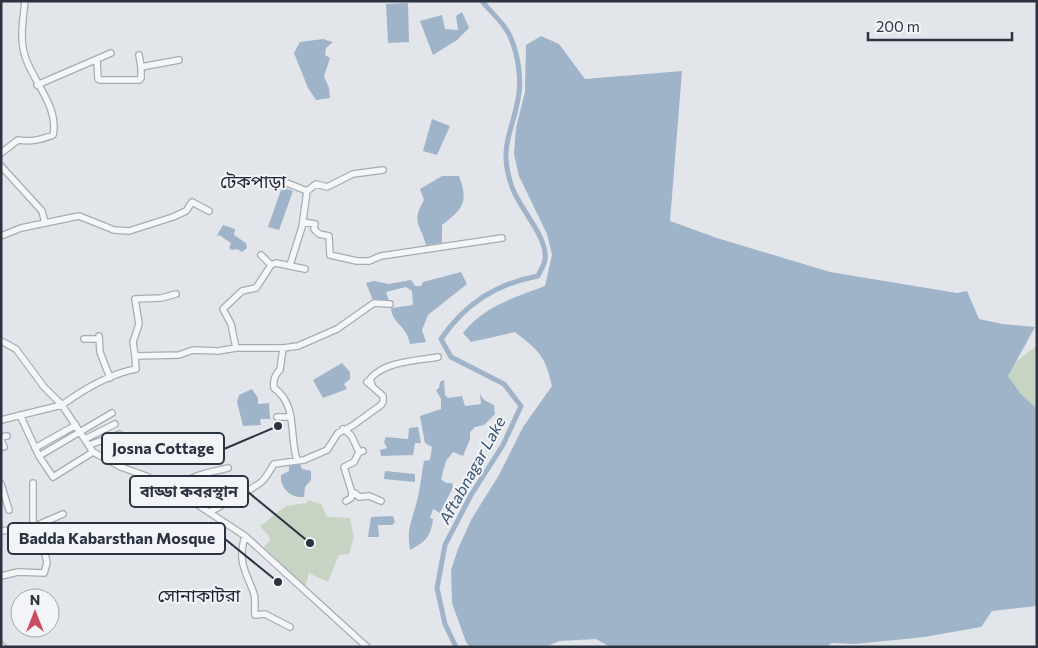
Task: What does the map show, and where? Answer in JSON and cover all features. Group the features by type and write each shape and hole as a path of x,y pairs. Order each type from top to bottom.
{"street":[{"path":"1,153 18,140 29,142 53,135 54,119 25,58 23,46 25,1"},
{"path":"37,85 111,53"},
{"path":"97,59 98,79 139,80 141,78 139,55"},
{"path":"141,67 179,60"},
{"path":"1,166 42,211 45,223"},
{"path":"290,265 303,222 307,191 314,184 327,187 353,174 383,170"},
{"path":"287,183 307,191"},
{"path":"1,236 21,228 79,216 114,230 129,231 186,211 192,202 209,211"},
{"path":"303,222 315,224 314,229 319,234 329,236 330,255 357,261 502,238"},
{"path":"261,255 272,265"},
{"path":"236,348 231,324 223,309 242,291 256,288 272,265 276,263 304,269"},
{"path":"1,420 62,405 84,389 125,370 136,369 133,343 139,324 135,298 161,298 176,294"},
{"path":"135,356 179,356 193,350 218,351 236,348 283,348 298,346 338,329 374,303 390,304"},
{"path":"84,339 99,337 100,352 110,378"},
{"path":"1,341 16,349 38,381 62,405 93,452 146,476 210,512 245,536 297,581 367,647"},
{"path":"283,348 280,370 276,373 273,383 274,388 282,394 291,417 296,460"},
{"path":"372,387 370,379 376,372 411,361 438,357"},
{"path":"210,512 242,496 261,483 274,464 304,460 326,450 343,430 352,426 383,402 383,396 367,382"},
{"path":"39,456 112,413"},
{"path":"20,415 39,456 53,477 93,452"},
{"path":"277,417 291,417"},
{"path":"85,439 115,424"},
{"path":"35,448 76,425"},
{"path":"343,430 351,434 361,451 354,462 344,467 352,493 351,498 346,501"},
{"path":"89,445 120,434"},
{"path":"3,438 4,447"},
{"path":"174,492 189,478 228,468"},
{"path":"1,576 18,572 44,573 47,563 43,545 33,527 33,483"},
{"path":"1,484 9,510"},
{"path":"352,493 359,497 369,496 382,501"},
{"path":"1,531 33,527 63,514"},
{"path":"245,536 241,555 246,579 255,595 255,615 265,614 290,627"}],"green space":[{"path":"1037,346 1037,409 1021,394 1008,376 1016,361"},
{"path":"307,500 321,504 327,517 350,518 354,537 349,554 339,555 328,582 309,573 305,588 264,547 271,539 260,526 286,506 307,503"}],"water":[{"path":"408,3 409,42 388,43 386,4"},
{"path":"462,12 469,28 457,40 433,55 420,21 442,15 445,29 458,30 456,16"},
{"path":"541,36 559,44 585,79 682,71 670,221 717,238 830,272 957,293 967,291 979,319 1002,324 1035,327 1008,376 1021,394 1037,409 1037,606 992,611 981,627 924,637 855,644 832,643 826,647 610,647 596,639 559,641 546,647 470,647 466,642 452,603 451,570 471,520 499,475 523,427 552,386 547,367 540,354 515,332 471,342 463,333 490,309 545,286 552,255 547,234 519,176 514,154 516,128 525,92 526,45"},
{"path":"323,39 333,42 326,48 325,55 330,58 324,76 329,88 330,98 316,100 308,88 294,53 300,42"},
{"path":"432,119 450,126 437,155 423,151"},
{"path":"442,176 459,176 464,199 455,214 442,225 442,243 426,245 417,219 424,200 420,189"},
{"path":"282,187 293,191 279,230 268,227"},
{"path":"223,225 235,229 234,235 246,243 247,248 242,252 237,249 232,250 229,248 231,243 219,235 216,237"},
{"path":"461,272 467,284 428,315 422,330 426,342 410,344 406,333 394,318 391,308 413,305 412,291 406,287 386,292 390,304 374,303 366,283 374,281 389,284 411,280 415,286 421,286 423,282"},
{"path":"342,363 350,372 350,379 344,384 347,389 323,398 313,380"},
{"path":"444,380 445,395 448,398 462,396 465,406 481,404 480,394 484,400 494,405 495,414 484,425 475,427 470,432 470,439 463,456 453,452 446,461 441,479 446,483 452,483 453,487 440,513 433,509 430,518 433,519 429,535 410,550 410,524 418,496 424,461 430,460 432,447 425,443 420,416 441,409 441,399 436,390 439,388 440,382"},
{"path":"252,389 258,398 258,404 269,403 270,419 260,419 261,425 243,426 237,402 239,395"},
{"path":"418,427 421,443 415,443 413,455 381,456 380,450 387,448 384,442 386,437 408,439 409,428"},
{"path":"289,463 300,464 302,469 311,471 311,480 305,487 304,497 290,494 282,484 281,475 289,471"},
{"path":"385,471 415,474 415,482 384,479"},
{"path":"393,516 395,522 392,525 378,525 379,537 368,537 371,517"}],"waterway":[{"name":"Aftabnagar Lake","path":"456,647 445,624 437,588 445,545 471,495 503,445 521,406 504,384 451,357 441,339 460,316 482,297 508,284 538,276 545,259 545,250 538,232 512,187 506,160 508,138 520,87 516,53 506,29 482,1"}],"place":[{"name":"Josna Cottage","path":"278,426"},
{"name":"বাড্ডা কবরস্থান","path":"310,543"},
{"name":"Badda Kabarsthan Mosque","path":"278,582"}],"district":[{"name":"টেকপাড়া","path":"253,182"},
{"name":"সোনাকাটরা","path":"199,596"}]}
